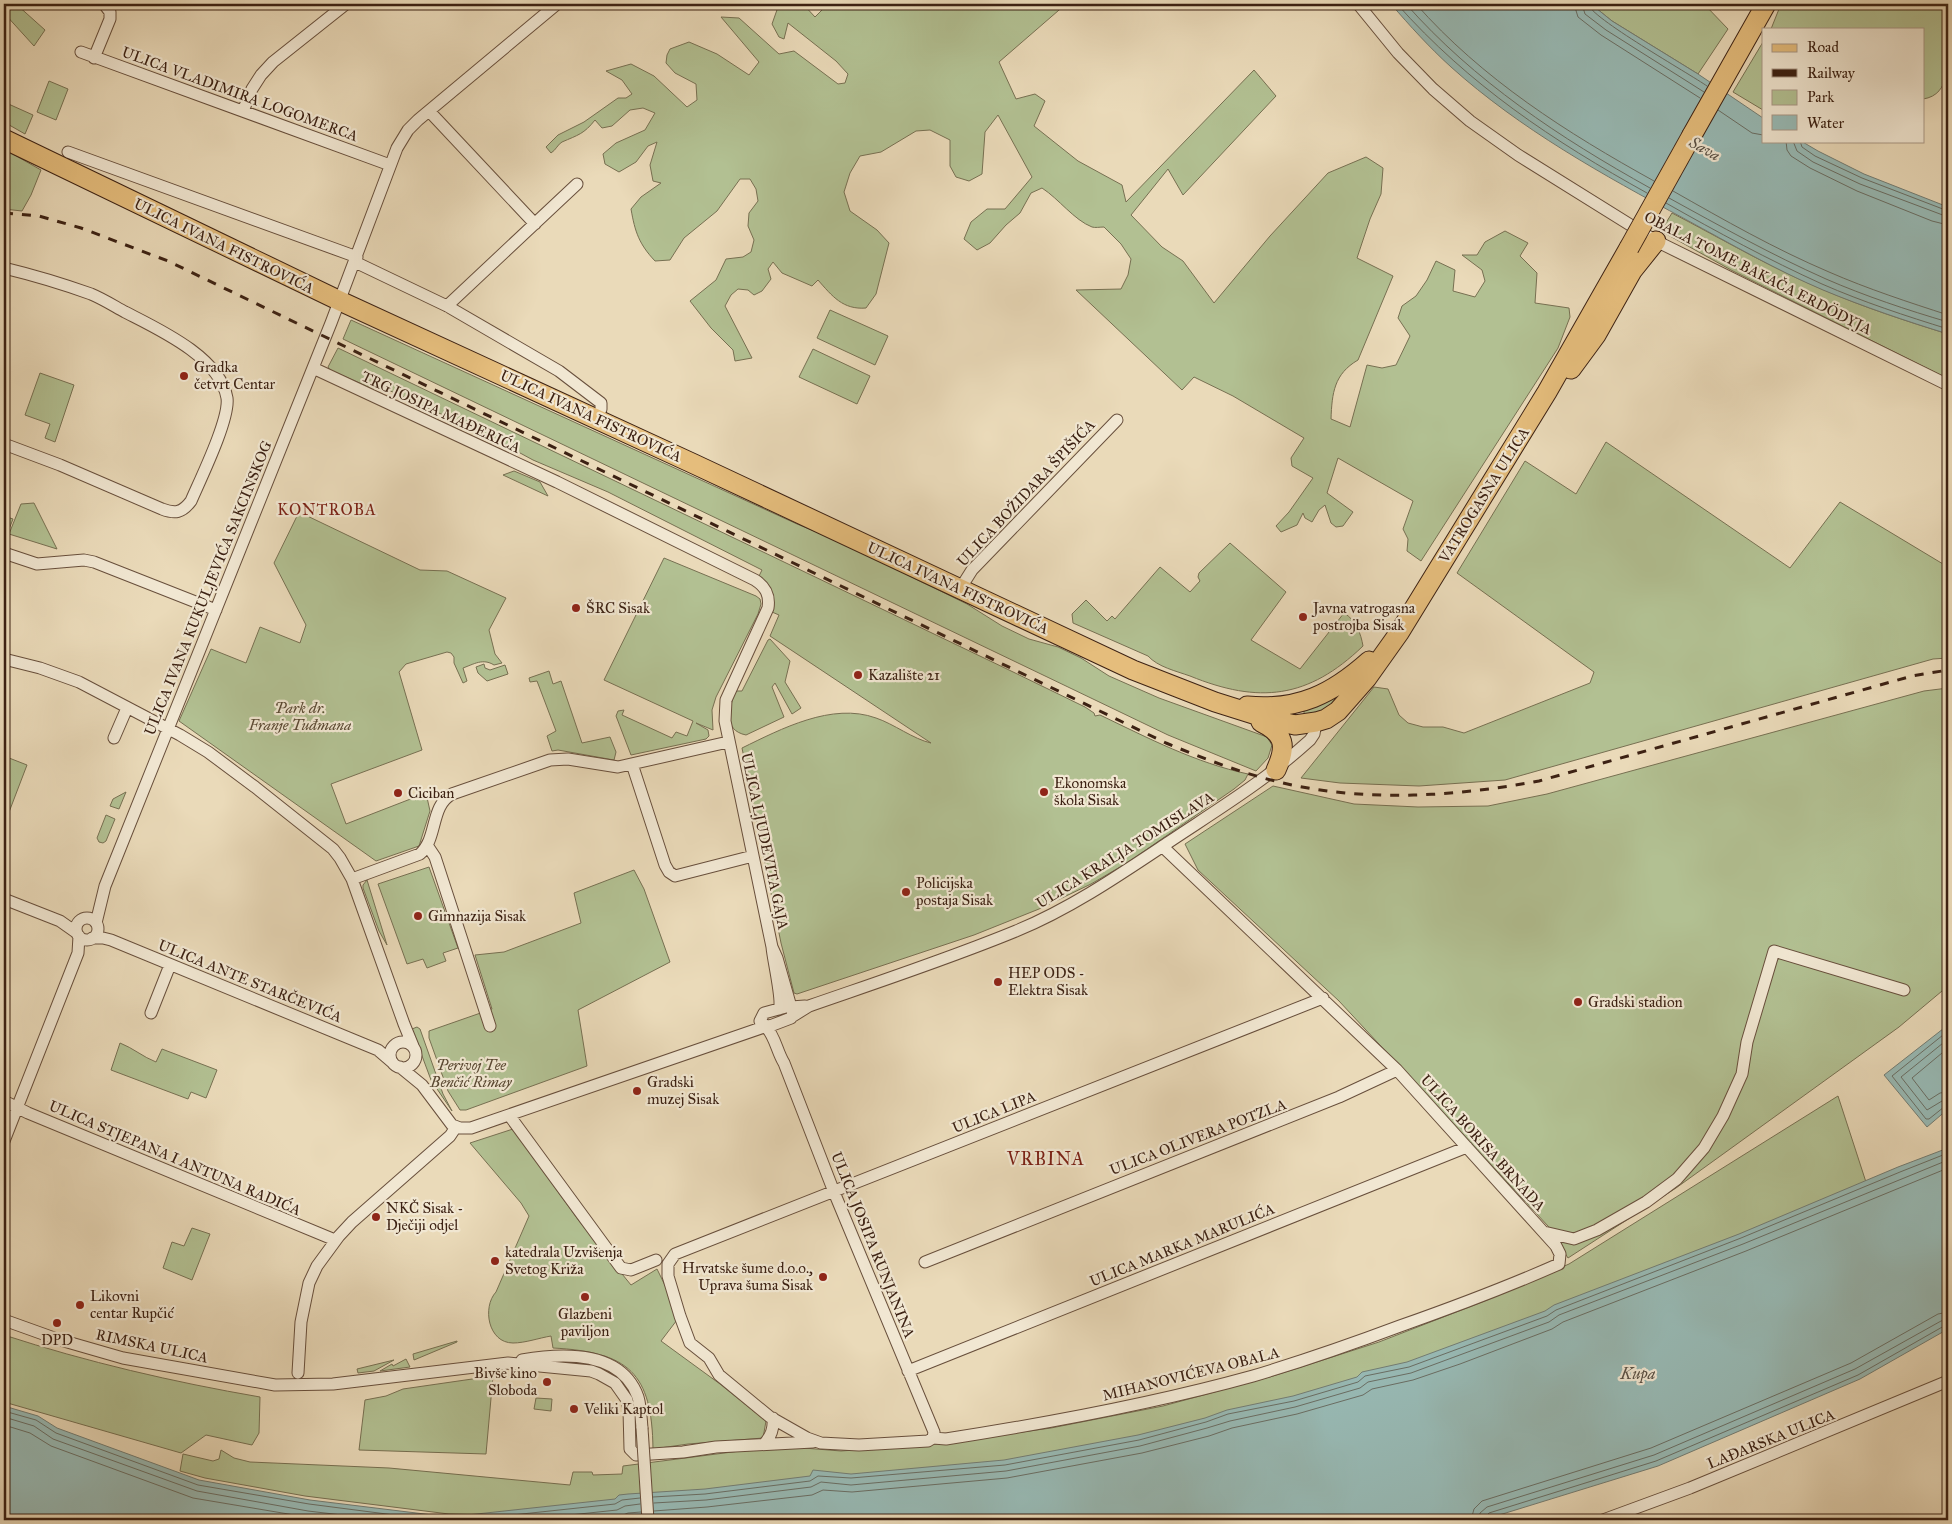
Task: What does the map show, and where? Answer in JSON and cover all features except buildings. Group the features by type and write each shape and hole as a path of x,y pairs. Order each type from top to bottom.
{"main road":[{"name":"VATROGASNA ULICA","path":"1316,722 1332,715 1344,704 1367,678 1399,633 1547,392 1764,8"},
{"name":"ULICA IVANA FISTROVIĆA","path":"4,139 340,301 600,412 960,589 1133,670 1214,702"},
{"path":"1547,392 1568,373 1585,351 1632,271 1656,241"},
{"path":"1214,702 1271,707 1299,703 1318,697 1347,680 1399,633"},
{"path":"1214,702 1294,725 1316,722"},
{"path":"1248,712 1279,734 1282,752 1276,770"}],"street":[{"path":"243,112 252,89 261,75 274,62 346,4"},
{"name":"ULICA IVANA KUKULJEVIĆA SAKCINSKOG","path":"96,925 96,916 105,886 340,301 390,165 404,136 429,111 557,4"},
{"name":"OBALA TOME BAKAČA ERDÖDYJA","path":"1358,4 1408,64 1432,89 1470,121 1525,160 1656,241 1948,385"},
{"path":"94,58 110,19 111,7"},
{"name":"ULICA VLADIMIRA LOGOMERCA","path":"81,52 390,165"},
{"path":"429,111 535,224"},
{"name":"ULICA IVANA FISTROVIĆA","path":"68,152 356,259 447,306 559,371 595,397 600,412"},
{"path":"447,306 577,184"},
{"path":"4,269 93,295 147,323 200,357 219,378 227,399 214,448 190,501 185,509 178,512 162,509 60,465 4,444"},
{"name":"TRG JOSIPA MAĐERIĆA","path":"313,368 556,482 755,580 765,588 769,602 766,614 726,700 724,721 728,742"},
{"name":"ULICA BOŽIDARA ŠPIŠIĆA","path":"960,589 972,570 1117,420"},
{"path":"4,553 37,564 84,560 94,562 216,610"},
{"path":"4,659 40,668 73,680 208,752 333,849 352,879 404,1024 416,1052 416,1059 408,1067 396,1065 390,1054 402,1033 404,1024"},
{"path":"114,738 127,708"},
{"name":"ULICA KRALJA TOMISLAVA","path":"788,1011 809,1006 976,947 1017,931 1064,907 1251,789 1310,740 1314,734 1316,722"},
{"path":"352,879 414,857 424,850 440,804 446,797 452,794 550,760 573,760 618,767 728,742"},
{"name":"ULICA LJUDEVITA GAJA","path":"728,742 772,947 780,966 788,1011"},
{"path":"632,764 665,865 672,875 676,876 753,856"},
{"path":"426,846 435,857 490,1026"},
{"name":"ULICA BORISA BRNADA","path":"1163,846 1397,1070 1542,1232 1574,1239 1596,1230 1646,1202 1677,1179 1704,1148 1724,1116 1742,1074 1747,1042 1774,951 1904,990"},
{"name":"ULICA IVANA KUKULJEVIĆA SAKCINSKOG","path":"82,919 88,914 105,886"},
{"name":"ULICA ANTE STARČEVIĆA","path":"4,899 60,921 85,936 111,940 378,1050 422,1085 449,1121 456,1127"},
{"path":"82,919 90,919 96,925 96,933 85,936 77,924 82,919"},
{"name":"ULICA ANTE STARČEVIĆA","path":"60,921 72,922 82,919"},
{"name":"ULICA ANTE STARČEVIĆA","path":"96,925 111,940"},
{"path":"4,1141 85,936"},
{"path":"151,1013 170,965"},
{"name":"ULICA LIPA","path":"675,1254 1323,998"},
{"path":"298,1372 301,1322 309,1283 317,1266 335,1240 352,1222 450,1136 456,1127 471,1128 509,1115 734,1036 788,1011 788,1020 778,1024 764,1023"},
{"name":"ULICA JOSIPA RUNJANINA","path":"764,1023 784,1063 834,1192 934,1432 934,1438"},
{"name":"ULICA JOSIPA RUNJANINA","path":"778,1024 778,1034 784,1063"},
{"path":"378,1050 386,1050 395,1044 406,1042 413,1046"},
{"name":"ULICA ANTE STARČEVIĆA","path":"416,1059 422,1085"},
{"name":"ULICA OLIVERA POTZLA","path":"925,1262 1338,1098 1397,1070"},
{"name":"ULICA STJEPANA I ANTUNA RADIĆA","path":"4,1101 28,1113 335,1240"},
{"path":"509,1115 621,1268 631,1270 656,1260"},
{"name":"ULICA MARKA MARULIĆA","path":"908,1371 1467,1147"},
{"name":"MIHANOVIĆEVA OBALA","path":"508,1363 591,1371 607,1378 618,1387 627,1400 630,1449 636,1455 764,1444 816,1442 859,1445 928,1441 934,1438 946,1439 1052,1422 1136,1405 1253,1376 1338,1349 1524,1280 1559,1264 1560,1254 1556,1246 1542,1232"},
{"name":"MIHANOVIĆEVA OBALA","path":"675,1254 668,1264 668,1276 690,1343 709,1358 719,1375 772,1418 816,1442"},
{"name":"RIMSKA ULICA","path":"4,1320 57,1339 123,1358 268,1384 325,1385 508,1363"},
{"path":"508,1363 555,1356 595,1359 608,1364 622,1373 638,1398 642,1428 648,1520"},
{"name":"LAĐARSKA ULICA","path":"1603,1520 1690,1488 1948,1381"},
{"path":"764,1444 773,1428 772,1418"}],"green space":[{"path":"4,4 16,4 45,30 34,46 4,13"},
{"path":"775,4 803,4 815,17 828,4 856,4 862,7 865,4 1066,4 999,62 1016,99 1035,94 1045,101 1034,126 1078,161 1122,185 1126,202 1254,70 1276,96 1183,195 1168,169 1131,215 1162,247 1183,261 1214,303 1270,236 1328,173 1366,157 1383,168 1381,194 1370,219 1357,258 1393,276 1358,360 1350,365 1339,378 1332,401 1331,419 1350,427 1367,365 1382,368 1396,365 1410,336 1398,318 1402,306 1416,296 1427,280 1436,261 1455,270 1453,291 1475,297 1485,281 1482,270 1462,255 1477,255 1485,242 1505,231 1528,243 1520,256 1537,273 1535,303 1569,308 1570,317 1558,348 1421,561 1407,551 1408,539 1403,529 1413,501 1338,458 1327,493 1353,512 1343,526 1336,527 1331,523 1325,505 1319,510 1312,522 1305,518 1303,513 1297,525 1281,532 1276,526 1289,512 1313,478 1292,466 1291,458 1304,438 1233,396 1194,377 1182,390 1076,290 1121,289 1128,275 1131,259 1121,244 1104,227 1093,227 1085,224 1042,188 1031,193 1020,213 990,243 977,250 964,239 971,222 987,209 1005,209 1032,177 998,115 985,132 982,174 969,181 956,177 950,166 950,140 930,130 916,131 881,152 860,156 850,173 844,192 850,211 877,230 889,243 876,294 866,308 851,307 839,301 818,280 812,286 782,273 773,262 768,269 771,279 762,291 754,295 748,290 738,289 731,295 725,306 752,358 735,361 733,350 711,328 690,301 716,280 726,259 743,257 751,252 754,240 748,226 749,213 758,201 756,189 750,179 740,179 717,211 684,238 670,260 655,261 638,237 631,209 641,197 661,183 653,181 650,165 657,142 648,146 636,162 619,172 605,164 603,154 616,143 645,130 655,113 643,108 630,110 612,126 602,128 595,120 584,131 561,143 551,153 546,147 558,135 584,122 618,98 626,98 632,94 622,80 606,71 631,64 654,76 687,107 697,100 696,84 675,73 666,63 670,49 689,42 717,54 749,75 759,62 721,17 739,18 779,54 794,51 838,84 845,83 848,74 836,61 788,23 784,39 779,37 772,24 778,7"},
{"path":"1591,4 1704,4 1728,29 1698,74 1612,21"},
{"path":"1781,4 1944,4 1948,35 1948,65 1944,83 1939,91 1924,99 1924,28 1771,28"},
{"path":"1762,44 1762,109 1733,92"},
{"path":"49,81 68,89 56,120 37,112"},
{"path":"4,102 33,115 25,134 4,122"},
{"path":"4,149 41,170 22,211 4,209"},
{"path":"1672,213 1765,263 1837,296 1948,334 1948,379 1731,270 1661,231"},
{"path":"830,310 888,336 875,365 817,338"},
{"path":"351,320 797,524 834,539 967,604 1002,626 1029,639 1058,647 1081,658 1109,676 1159,698 1267,737 1272,745 1268,758 1256,771 1168,735 343,339"},
{"path":"338,348 1009,670 1085,707 1094,713 1095,716 1100,715 1191,757 1248,774 1245,780 1234,789 1127,863 1091,884 1039,909 974,935 797,994 794,993 781,943 742,748 773,733 807,720 842,713 876,718 931,743 770,636 779,615 772,612 759,576 762,570 608,492 533,460 485,434 375,384 373,389 330,370 328,367"},
{"path":"813,349 870,376 857,404 799,377"},
{"path":"40,373 74,385 55,442 45,438 50,424 25,415"},
{"path":"1606,442 1790,568 1840,502 1948,567 1948,658 1933,659 1505,780 1419,786 1340,783 1301,778 1374,687 1388,689 1399,715 1408,723 1423,727 1443,727 1464,733 1590,683 1594,672 1457,573 1525,461 1576,494"},
{"path":"514,471 540,482 548,496 503,475"},
{"path":"34,503 57,549 9,534 21,504"},
{"name":"Park dr. Franje Tuđmana","path":"299,512 420,570 447,571 506,598 489,630 495,654 502,663 494,665 482,662 463,668 467,681 463,683 454,663 454,657 451,653 447,652 406,664 399,672 422,750 331,784 346,824 426,793 430,811 419,846 376,861 179,721 211,649 246,663 260,627 300,643 306,625 274,563"},
{"path":"4,516 13,519 6,537 4,536"},
{"path":"1230,543 1286,592 1251,640 1300,669 1344,613 1352,619 1361,637 1363,646 1343,664 1322,677 1302,686 1282,691 1261,693 1238,691 1215,685 1162,666 1148,656 1073,623 1072,614 1086,600 1107,621 1112,616 1115,619 1160,567 1190,592 1200,581 1199,573"},
{"path":"664,558 756,596 760,599 761,604 758,614 716,697 712,710 713,730 696,723 708,730 709,736 706,739 631,755 616,716 618,711 624,710 622,715 672,738 676,732 687,736 693,721 604,680"},
{"path":"770,639 790,661 785,682 801,708 792,714 775,683 772,687 784,717 746,735 733,728 730,718 731,704 735,691 742,691"},
{"path":"484,664 485,668 490,670 505,665 508,674 487,681 478,673 476,667"},
{"path":"549,671 553,684 561,681 582,743 610,737 616,752 614,760 558,750 552,751 547,736 556,731 537,681 530,682 529,678"},
{"path":"1349,684 1331,708 1304,718 1304,707"},
{"path":"1948,688 1948,986 1899,1027 1676,1188 1568,1258 1548,1226 1339,1001 1198,870 1185,844 1273,786 1354,804 1418,807 1488,806 1547,794 1924,691"},
{"path":"4,756 27,765 6,820 4,819"},
{"path":"126,792 119,809 110,806 113,799"},
{"path":"106,815 115,819 106,841 103,843 99,842 97,838"},
{"path":"429,867 458,948 443,953 446,961 427,968 423,959 407,964 378,884"},
{"name":"Perivoj Tee Benčić Rimay","path":"634,870 644,889 670,962 578,1010 587,1066 466,1110 460,1110 448,1091 429,1038 429,1031 492,1009 475,955 504,952 581,923 574,893"},
{"path":"367,880 387,945 379,931 363,888"},
{"path":"417,1027 420,1029 443,1094 452,1111 431,1080 412,1029"},
{"path":"120,1043 156,1062 162,1049 217,1070 206,1098 191,1092 188,1099 111,1070"},
{"path":"1838,1096 1878,1219 1551,1396 598,1518 449,1514 305,1496 205,1478 180,1471 183,1454 213,1461 219,1459 221,1450 234,1458 250,1462 389,1468 570,1485 573,1472 592,1472 593,1475 622,1474 623,1466 779,1446 841,1451 936,1444 1051,1428 1163,1406 1273,1376 1379,1342 1487,1300 1569,1264"},
{"path":"513,1129 579,1221 631,1285 657,1269 680,1316 661,1341 720,1384 766,1421 763,1438 653,1449 652,1423 648,1402 641,1385 631,1372 618,1362 601,1355 579,1350 553,1348 551,1336 513,1343 498,1337 493,1331 490,1323 489,1306 529,1216 521,1203 470,1143"},
{"path":"192,1228 210,1234 192,1280 163,1268 172,1242 184,1246"},
{"path":"4,1335 130,1370 260,1397 259,1433 252,1445 206,1435 181,1453 4,1402"},
{"path":"457,1342 414,1360 413,1354"},
{"path":"406,1359 410,1367 380,1371 392,1364 393,1366"},
{"path":"394,1360 374,1371 358,1373 357,1369"},
{"path":"493,1376 486,1454 359,1450 365,1400 386,1396 403,1389"},
{"path":"536,1398 552,1399 551,1411 534,1409"}],"water":[{"name":"Sava","path":"1391,4 1591,4 1612,21 1698,74 1762,117 1762,142 1803,142 1864,174 1948,207 1948,334 1869,308 1805,282 1736,247 1593,168 1534,131 1478,90 1435,52"},
{"path":"1948,1025 1948,1109 1927,1127 1884,1075"},
{"name":"Kupa","path":"1948,1148 1948,1329 1860,1379 1658,1466 1483,1520 4,1520 4,1406 38,1416 57,1428 199,1480 310,1500 449,1517 615,1499 619,1495 705,1489 810,1476 813,1470 851,1474 1004,1460 1138,1435 1205,1418 1227,1410 1293,1396 1357,1377 1362,1372 1407,1362 1545,1311 1554,1305 1739,1234"}],"railway":[{"path":"4,213 39,216 81,228 168,261 1166,743 1228,767 1292,785 1354,794 1416,795 1478,790 1539,781 1912,676 1948,670"}],"place":[{"name":"Gradka četvrt Centar","path":"184,376"},
{"name":"ŠRC Sisak","path":"576,608"},
{"name":"Javna vatrogasna postrojba Sisak","path":"1303,617"},
{"name":"Kazalište 21","path":"858,675"},
{"name":"Ekonomska škola Sisak","path":"1044,792"},
{"name":"Ciciban","path":"398,793"},
{"name":"Policijska postaja Sisak","path":"906,892"},
{"name":"Gimnazija Sisak","path":"418,916"},
{"name":"HEP ODS - Elektra Sisak","path":"998,982"},
{"name":"Gradski stadion","path":"1578,1002"},
{"name":"Gradski muzej Sisak","path":"637,1091"},
{"name":"NKČ Sisak - Dječiji odjel","path":"376,1217"},
{"name":"katedrala Uzvišenja Svetog Križa","path":"495,1261"},
{"name":"Hrvatske šume d.o.o., Uprava šuma Sisak","path":"823,1277"},
{"name":"Glazbeni paviljon","path":"585,1297"},
{"name":"Likovni centar Rupčić","path":"80,1305"},
{"name":"DPD","path":"57,1323"},
{"name":"Bivše kino Sloboda","path":"547,1382"},
{"name":"Veliki Kaptol","path":"574,1409"}],"district":[{"name":"KONTROBA","path":"327,509"},
{"name":"VRBINA","path":"1046,1159"}]}
